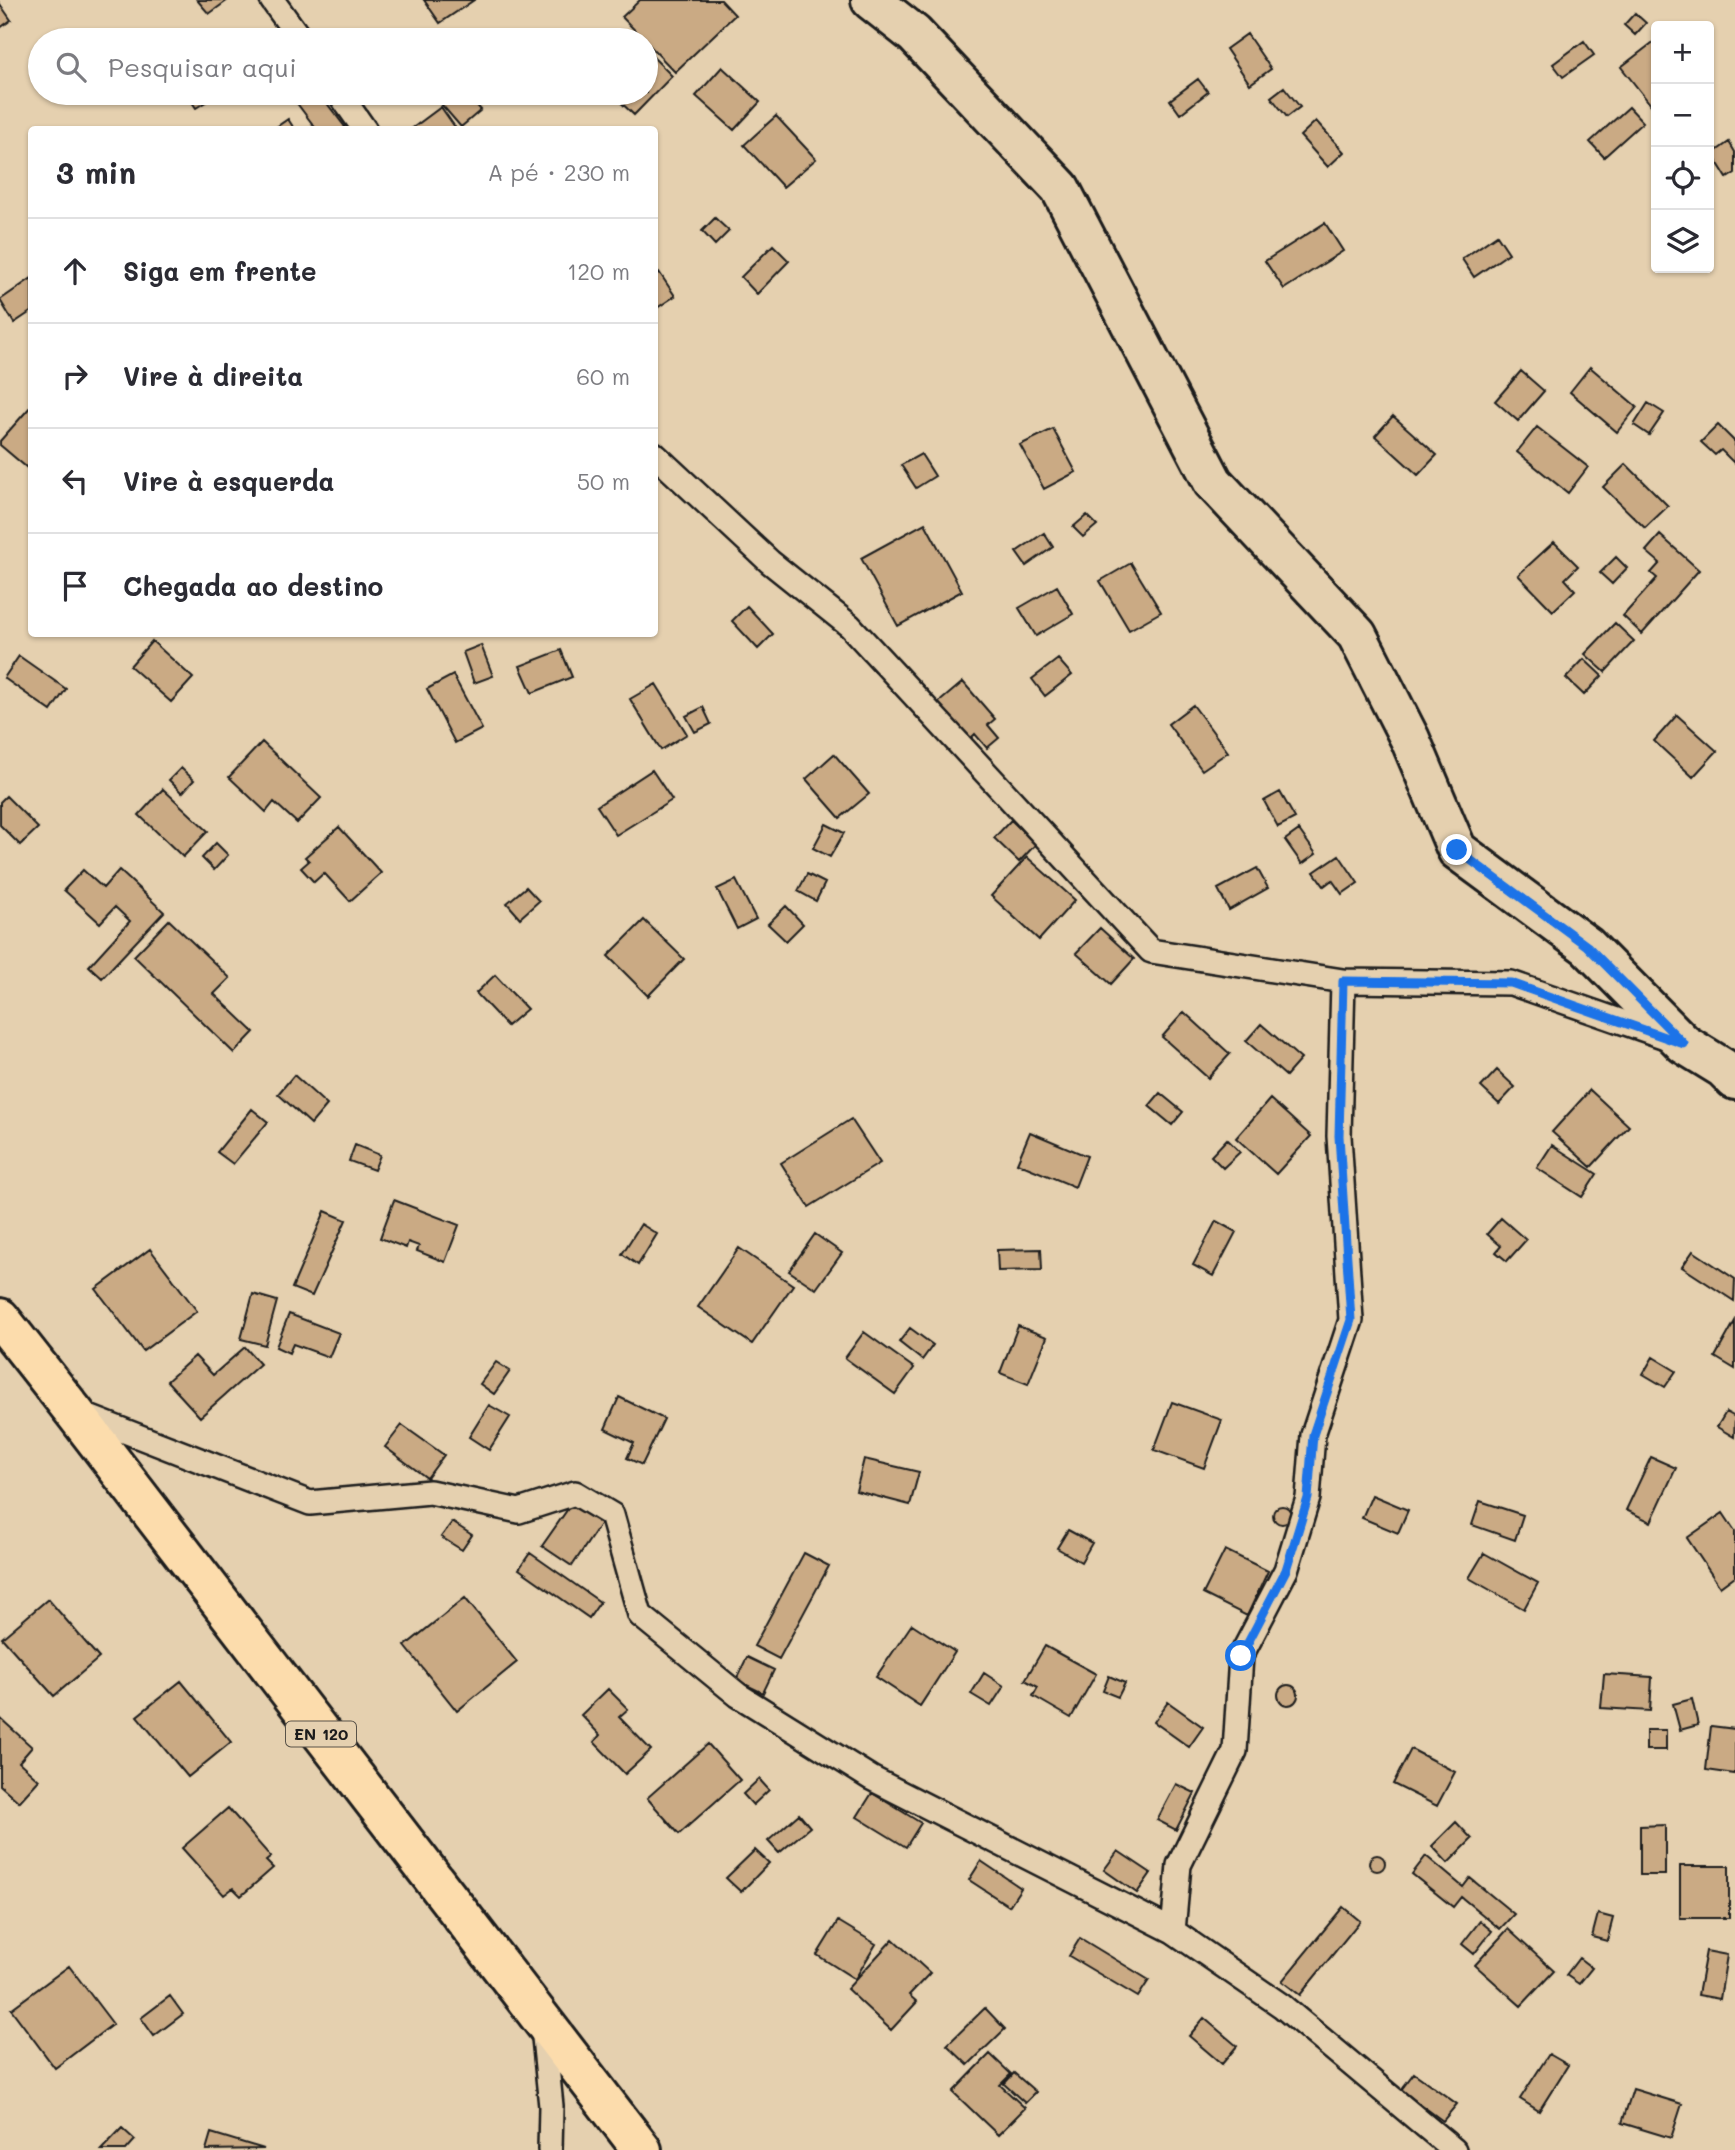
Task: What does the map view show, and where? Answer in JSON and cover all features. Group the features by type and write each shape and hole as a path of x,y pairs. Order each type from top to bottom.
{"main road":[{"name":"EN 120","path":"0,1318 642,2150"}],"street":[{"path":"871,0 914,34 1060,188 1213,482 1357,635 1410,739 1457,850 1587,946 1684,1044 1731,1072"}],"lane":[{"path":"272,0 292,28"},
{"path":"347,105 362,126"},
{"path":"658,458 770,562 850,626 1151,951 1343,981 1511,983 1684,1044"},
{"path":"1173,1931 1179,1865 1235,1751 1241,1656 1286,1570 1308,1498 1313,1435 1351,1320 1339,1136 1343,981"},
{"path":"74,1412 310,1503 430,1492 519,1511 575,1493 612,1515 640,1615 738,1695 871,1778 1173,1931 1282,2006 1454,2150"},
{"path":"542,2022 551,2106 550,2150"}],"building":[{"path":"197,0 228,0 209,14"},
{"path":"424,0 474,0 440,23"},
{"path":"640,0 721,0 735,15 675,72 658,54 658,28 633,28 622,17"},
{"path":"0,4 11,20 0,28"},
{"path":"1635,13 1646,23 1635,35 1624,25"},
{"path":"1247,34 1271,69 1250,84 1226,49"},
{"path":"1584,41 1594,55 1563,77 1553,64"},
{"path":"1651,44 1651,105 1621,67"},
{"path":"658,62 672,76 658,90"},
{"path":"722,67 760,102 734,130 696,96"},
{"path":"1198,79 1208,92 1180,114 1170,100"},
{"path":"1284,87 1300,107 1287,117 1271,97"},
{"path":"298,105 328,105 344,126 314,126"},
{"path":"442,105 477,105 481,110 460,126"},
{"path":"624,105 644,105 634,115"},
{"path":"441,107 454,126 415,126"},
{"path":"1629,107 1643,122 1604,157 1590,142"},
{"path":"776,116 816,159 783,187 744,145"},
{"path":"288,119 292,126 278,126"},
{"path":"1316,121 1344,152 1328,167 1300,136"},
{"path":"1729,142 1735,152 1735,173 1727,178 1714,157 1714,153"},
{"path":"715,218 729,231 715,245 702,231"},
{"path":"1325,223 1343,251 1284,289 1265,261"},
{"path":"1497,235 1509,253 1474,277 1462,259"},
{"path":"773,245 789,261 757,294 741,277"},
{"path":"658,273 675,296 658,307"},
{"path":"28,281 28,314 14,323 0,300"},
{"path":"1590,367 1637,407 1617,432 1570,392"},
{"path":"1521,371 1544,391 1518,421 1495,401"},
{"path":"1648,403 1664,413 1649,435 1634,425"},
{"path":"28,410 28,469 0,445 0,441"},
{"path":"1393,416 1437,455 1418,475 1375,436"},
{"path":"1718,425 1735,442 1734,463 1721,450 1715,455 1701,442"},
{"path":"1537,427 1588,467 1568,493 1517,452"},
{"path":"1053,429 1076,472 1044,489 1020,445"},
{"path":"921,454 935,476 916,488 901,465"},
{"path":"1626,464 1668,506 1645,528 1603,487"},
{"path":"1087,515 1097,525 1083,537 1073,527"},
{"path":"925,523 962,591 898,626 861,558"},
{"path":"1044,533 1053,547 1026,566 1016,552"},
{"path":"1660,535 1699,570 1642,634 1623,616 1657,578 1651,573 1660,563 1646,551"},
{"path":"1554,542 1578,566 1565,579 1575,590 1553,611 1518,575"},
{"path":"1616,557 1627,568 1612,584 1600,573"},
{"path":"1131,563 1161,612 1129,630 1100,581"},
{"path":"1057,586 1073,614 1036,636 1019,608"},
{"path":"747,606 773,634 758,649 732,621"},
{"path":"1615,623 1634,641 1605,672 1585,654"},
{"path":"152,641 193,678 171,702 130,666"},
{"path":"481,645 493,676 474,683 463,652"},
{"path":"561,650 572,677 532,693 520,666"},
{"path":"19,656 66,689 51,711 4,678"},
{"path":"1058,659 1072,675 1045,696 1032,679"},
{"path":"1584,659 1602,676 1584,695 1566,678"},
{"path":"453,675 482,729 455,743 427,689"},
{"path":"963,682 995,719 988,725 999,738 987,748 975,734 970,739 938,703"},
{"path":"656,684 687,734 661,750 630,699"},
{"path":"1193,705 1228,752 1202,770 1168,724"},
{"path":"703,707 711,724 695,732 686,716"},
{"path":"1677,715 1717,751 1693,777 1654,741"},
{"path":"262,742 321,798 297,823 274,802 266,812 229,777"},
{"path":"834,754 869,794 840,818 806,779"},
{"path":"181,768 194,780 182,793 169,780"},
{"path":"652,770 672,800 616,835 597,806"},
{"path":"163,789 208,831 183,857 139,815"},
{"path":"1280,792 1295,818 1278,827 1264,801"},
{"path":"6,796 38,828 20,845 0,825 0,802"},
{"path":"1011,820 1036,844 1019,862 994,838"},
{"path":"826,824 844,833 830,857 813,848"},
{"path":"339,827 381,873 350,901 324,873 314,882 301,868 309,861 305,857"},
{"path":"1299,830 1316,854 1302,864 1285,840"},
{"path":"216,843 228,855 214,870 202,858"},
{"path":"1339,855 1358,883 1342,894 1332,880 1324,886 1314,872"},
{"path":"1027,857 1075,900 1039,940 991,896"},
{"path":"1257,868 1268,888 1229,910 1218,889"},
{"path":"83,870 103,888 119,870 164,912 102,978 89,966 130,921 115,907 100,923 64,890"},
{"path":"807,874 825,883 816,901 798,891"},
{"path":"736,880 756,919 737,929 717,889"},
{"path":"526,887 539,901 520,918 507,903"},
{"path":"786,906 803,924 786,941 768,924"},
{"path":"169,920 230,978 214,994 254,1032 234,1053 134,956"},
{"path":"644,920 684,959 648,996 608,956"},
{"path":"1100,928 1134,959 1111,984 1076,953"},
{"path":"495,975 527,1009 507,1026 476,993"},
{"path":"1184,1012 1230,1054 1208,1078 1162,1037"},
{"path":"1261,1024 1301,1059 1286,1076 1246,1041"},
{"path":"1497,1070 1515,1087 1499,1104 1481,1087"},
{"path":"294,1075 327,1105 311,1124 278,1094"},
{"path":"1590,1090 1629,1126 1591,1167 1552,1132"},
{"path":"1160,1093 1183,1112 1172,1125 1149,1106"},
{"path":"1270,1099 1311,1136 1276,1174 1236,1138"},
{"path":"252,1109 268,1122 233,1164 217,1152"},
{"path":"851,1119 880,1163 809,1207 781,1163"},
{"path":"1030,1132 1087,1156 1075,1187 1017,1163"},
{"path":"1227,1139 1240,1152 1223,1168 1211,1156"},
{"path":"355,1145 380,1155 374,1170 349,1161"},
{"path":"1552,1145 1597,1174 1582,1197 1537,1168"},
{"path":"394,1200 459,1225 445,1262 417,1251 419,1246 408,1242 406,1248 380,1238"},
{"path":"325,1211 346,1220 312,1296 292,1288"},
{"path":"1501,1218 1526,1240 1507,1261 1496,1252 1501,1246 1487,1234"},
{"path":"1216,1221 1236,1232 1213,1276 1193,1265"},
{"path":"641,1224 657,1234 638,1265 622,1254"},
{"path":"815,1234 842,1253 816,1289 789,1271"},
{"path":"739,1248 793,1285 752,1344 698,1307"},
{"path":"150,1249 197,1311 143,1351 96,1289"},
{"path":"1041,1249 1042,1270 998,1271 997,1250"},
{"path":"1693,1251 1735,1279 1734,1301 1682,1267"},
{"path":"253,1294 277,1301 265,1345 241,1339"},
{"path":"289,1314 339,1333 329,1357 293,1344 289,1353 276,1347"},
{"path":"1735,1321 1735,1369 1715,1357"},
{"path":"1018,1326 1047,1337 1028,1384 1000,1373"},
{"path":"910,1328 933,1345 922,1360 899,1342"},
{"path":"864,1332 914,1368 895,1394 845,1358"},
{"path":"245,1347 260,1364 200,1417 167,1381 195,1356 213,1375"},
{"path":"1653,1357 1676,1371 1665,1387 1643,1374"},
{"path":"496,1362 510,1371 494,1394 480,1384"},
{"path":"619,1397 664,1419 642,1465 627,1458 634,1443 605,1429"},
{"path":"1172,1402 1222,1420 1204,1468 1154,1450"},
{"path":"489,1405 510,1417 489,1450 469,1437"},
{"path":"1726,1412 1735,1417 1734,1437 1717,1427"},
{"path":"402,1425 444,1455 427,1478 385,1447"},
{"path":"1651,1457 1676,1468 1651,1522 1626,1510"},
{"path":"864,1459 919,1472 910,1505 856,1491"},
{"path":"1372,1495 1408,1510 1398,1533 1362,1518"},
{"path":"1480,1501 1523,1515 1515,1540 1472,1525"},
{"path":"572,1503 601,1523 572,1566 542,1546"},
{"path":"1282,1506 1288,1509 1291,1515 1288,1521 1282,1524 1276,1521 1273,1515 1276,1509"},
{"path":"1723,1513 1735,1531 1735,1576 1720,1587 1687,1538"},
{"path":"452,1522 472,1535 462,1550 441,1537"},
{"path":"1068,1530 1092,1543 1081,1562 1057,1548"},
{"path":"1225,1550 1268,1571 1247,1616 1203,1594"},
{"path":"530,1553 600,1602 589,1618 519,1569"},
{"path":"804,1553 829,1566 779,1659 754,1646"},
{"path":"1484,1553 1538,1583 1524,1609 1469,1578"},
{"path":"465,1598 517,1662 457,1711 405,1646"},
{"path":"48,1599 99,1658 54,1696 2,1638"},
{"path":"912,1624 955,1652 920,1706 876,1677"},
{"path":"1045,1646 1096,1674 1071,1718 1033,1696 1038,1687 1025,1680"},
{"path":"747,1657 774,1670 763,1693 736,1680"},
{"path":"984,1673 1004,1686 991,1706 971,1694"},
{"path":"1604,1674 1652,1677 1650,1711 1601,1708"},
{"path":"1109,1676 1125,1683 1118,1697 1103,1691"},
{"path":"181,1681 231,1742 188,1777 137,1716"},
{"path":"1288,1685 1295,1688 1298,1695 1295,1702 1288,1705 1281,1702 1278,1695 1281,1688"},
{"path":"608,1689 628,1709 619,1717 651,1750 625,1774 594,1742 600,1735 581,1715"},
{"path":"1692,1699 1698,1725 1680,1730 1673,1704"},
{"path":"1168,1702 1203,1727 1189,1747 1154,1722"},
{"path":"0,1718 32,1747 19,1762 39,1780 19,1802 0,1785"},
{"path":"1711,1726 1735,1729 1735,1774 1706,1770"},
{"path":"1646,1730 1666,1730 1666,1750 1646,1750"},
{"path":"708,1744 740,1780 679,1834 647,1798"},
{"path":"1411,1749 1455,1772 1437,1806 1393,1784"},
{"path":"759,1779 769,1790 753,1805 743,1794"},
{"path":"1176,1784 1195,1793 1176,1830 1157,1820"},
{"path":"872,1793 921,1823 906,1847 857,1817"},
{"path":"228,1808 271,1857 266,1861 273,1868 241,1896 233,1888 224,1895 182,1848"},
{"path":"799,1814 810,1827 779,1853 768,1841"},
{"path":"1456,1822 1472,1839 1448,1863 1432,1846"},
{"path":"1665,1825 1665,1875 1640,1875 1640,1826"},
{"path":"755,1850 769,1863 741,1892 726,1878"},
{"path":"1118,1851 1151,1873 1137,1893 1104,1870"},
{"path":"1377,1855 1385,1863 1377,1871 1369,1863"},
{"path":"1426,1856 1463,1887 1470,1878 1514,1914 1500,1929 1461,1897 1453,1907 1412,1874"},
{"path":"981,1861 1021,1888 1009,1906 969,1880"},
{"path":"1680,1866 1729,1866 1729,1918 1680,1918"},
{"path":"1343,1907 1360,1921 1300,1995 1282,1981"},
{"path":"1598,1914 1613,1918 1607,1941 1592,1937"},
{"path":"838,1921 876,1944 855,1979 817,1955"},
{"path":"1480,1921 1492,1931 1474,1954 1462,1944"},
{"path":"1508,1929 1554,1971 1521,2006 1475,1965"},
{"path":"1080,1938 1149,1980 1138,1997 1069,1956"},
{"path":"893,1939 930,1973 909,1995 917,2002 891,2030 847,1989"},
{"path":"1706,1951 1727,1955 1720,1999 1698,1995"},
{"path":"1579,1958 1592,1968 1579,1984 1566,1975"},
{"path":"69,1966 113,2024 55,2068 11,2009"},
{"path":"170,1996 183,2014 154,2036 141,2018"},
{"path":"985,2008 1005,2029 968,2065 947,2045"},
{"path":"1204,2018 1237,2046 1222,2064 1189,2036"},
{"path":"990,2054 1011,2074 1000,2085 1025,2108 998,2135 953,2092"},
{"path":"1549,2054 1568,2065 1539,2111 1520,2099"},
{"path":"1014,2073 1036,2092 1025,2103 1004,2084"},
{"path":"1414,2073 1457,2104 1443,2121 1401,2090"},
{"path":"1633,2089 1682,2104 1671,2138 1622,2123"},
{"path":"122,2128 135,2140 126,2150 101,2150"},
{"path":"211,2133 264,2149 206,2150"}],"route":[{"path":"1241,1656 1286,1570 1308,1498 1313,1435 1351,1320 1339,1136 1343,981 1511,983 1684,1044 1587,946 1457,850"}]}
